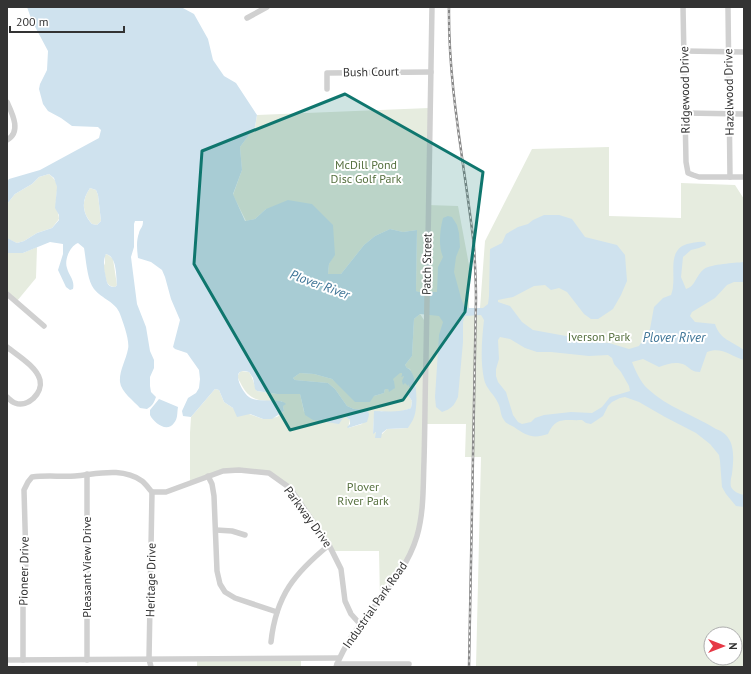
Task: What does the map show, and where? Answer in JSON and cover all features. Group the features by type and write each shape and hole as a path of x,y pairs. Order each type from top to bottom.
{"street":[{"path":"247,18 267,7"},
{"name":"Patch Street","path":"421,520 423,503 432,7"},
{"name":"Ridgewood Drive","path":"683,7 686,162 688,173 699,176 730,177"},
{"name":"Hazelwood Drive","path":"728,7 730,177"},
{"path":"684,51 744,52"},
{"name":"Bush Court","path":"327,88 327,73 431,72"},
{"path":"7,102 15,121 14,130 10,139 7,140"},
{"path":"685,114 744,114"},
{"path":"730,177 744,177"},
{"path":"7,294 44,326"},
{"path":"7,347 35,370 40,380 39,391 33,399 24,404 15,403 7,397"},
{"name":"Parkway Drive","path":"152,492 166,492 223,471 231,470 269,473 290,488 329,545 341,570 345,600 351,614 360,624"},
{"path":"87,474 114,472 131,475 142,482 152,492"},
{"name":"Pioneer Drive","path":"23,660 23,602 26,561 24,490 32,477 87,474"},
{"name":"Pleasant View Drive","path":"87,474 87,660"},
{"path":"208,476 212,484 214,496 217,571 222,588 235,598 277,612"},
{"name":"Heritage Drive","path":"151,667 149,659 152,492"},
{"name":"Industrial Park Road","path":"338,663 351,637 388,590 405,565 414,544 421,520"},
{"path":"216,530 232,531 245,535"},
{"path":"271,642 277,612 288,588 297,574 308,562 329,545"},
{"path":"7,660 149,659 408,664"}],"highlighted area":[{"path":"345,94 483,172 465,312 403,400 290,430 194,264 202,151"}],"green space":[{"path":"429,108 427,205 458,206 469,265 469,308 480,308 485,241 532,149 609,147 609,216 681,218 681,183 735,185 744,199 744,667 476,667 481,457 465,457 466,424 425,424 423,503 412,551 380,599 379,551 333,551 290,488 269,473 231,470 190,483 191,417 215,389 219,390 224,402 233,408 263,419 277,417 284,411 282,401 262,401 248,394 238,379 238,375 241,371 249,372 257,391 277,394 300,394 304,412 346,417 350,420 348,428 362,424 368,410 354,409 347,406 335,389 328,383 295,380 293,378 300,373 314,374 332,379 338,384 374,396 384,393 385,389 388,389 389,391 394,388 394,381 392,379 400,372 404,376 403,382 409,384 412,388 408,395 412,401 411,408 396,412 381,411 374,417 373,433 375,431 376,433 382,434 387,429 408,428 416,384 410,369 405,365 412,356 414,319 420,314 424,320 425,292 416,291 417,230 403,232 390,229 375,236 364,245 341,274 328,274 329,264 334,255 266,209 255,219 246,221 233,195 242,170 240,147 255,127 257,115"},
{"path":"49,174 55,180 57,186 56,202 59,219 52,228 37,233 24,241 17,243 8,239 7,204 15,194 32,184 39,177"},
{"path":"90,188 96,190 98,195 101,221 97,225 92,224 86,216 84,207 85,198"},
{"path":"37,247 36,278 17,301 7,293 7,253 23,253"},
{"path":"107,254 113,259 117,285 115,287 107,283 103,268 105,263 105,255"},
{"path":"301,660 301,667 197,667 197,661"}],"water":[{"name":"Plover River","path":"27,7 181,7 194,14 208,39 213,60 224,76 236,83 257,115 255,127 240,147 242,170 233,194 245,221 255,219 266,209 288,200 312,204 333,225 335,255 329,264 328,274 341,274 364,245 375,236 390,229 403,232 417,230 416,291 437,292 438,267 443,257 440,243 441,227 443,218 448,216 452,217 457,225 459,233 460,247 456,257 454,272 464,306 469,308 483,308 488,304 489,296 490,249 502,243 506,234 518,227 528,224 544,215 559,215 572,219 585,237 617,245 625,255 627,281 613,309 598,319 591,319 584,314 567,292 559,288 551,290 545,285 534,286 513,297 498,300 498,302 510,306 522,322 533,330 577,338 582,341 609,343 629,349 639,346 650,329 654,307 663,298 671,295 675,256 681,247 687,244 700,242 705,242 706,245 691,250 683,257 681,277 686,289 691,286 704,269 708,267 744,262 744,282 734,282 727,285 715,298 692,312 690,316 695,322 715,324 723,337 744,350 744,360 726,352 712,350 707,352 700,372 693,371 685,365 678,363 659,367 643,359 632,362 643,383 655,395 672,406 723,432 727,436 732,447 733,454 731,487 744,495 744,507 736,506 722,487 719,455 710,444 696,433 639,402 625,397 612,402 608,406 603,416 591,424 582,420 566,420 558,422 554,424 548,434 543,436 530,436 507,423 501,414 499,405 486,386 484,379 482,342 484,320 481,315 465,316 463,322 463,342 458,397 452,407 442,412 436,407 435,397 439,335 443,322 439,316 420,314 414,319 412,356 405,365 411,371 415,382 416,406 413,420 408,428 387,429 382,433 381,438 375,438 376,432 373,434 374,411 397,411 411,408 412,401 408,395 406,396 407,392 412,388 409,387 409,384 408,386 405,383 403,385 402,381 404,376 401,377 402,373 393,379 395,388 389,392 388,389 385,389 384,393 374,396 370,402 355,402 332,379 314,374 300,373 293,378 295,380 328,383 335,389 347,406 354,409 368,410 369,415 367,422 348,428 347,427 350,424 350,420 346,417 343,418 339,424 313,420 305,415 300,394 277,394 257,391 255,389 253,378 249,372 243,371 239,373 238,380 243,390 249,397 258,400 283,402 286,404 283,406 284,411 272,419 263,419 250,414 237,417 233,408 224,402 219,390 215,389 191,417 183,416 182,411 188,398 196,393 199,388 199,370 187,353 173,347 180,320 171,299 162,270 151,262 138,258 137,239 139,231 143,225 143,221 135,221 134,247 131,257 137,304 146,327 150,351 154,360 154,368 150,377 150,386 151,392 156,397 153,404 149,408 140,408 125,393 120,382 128,346 123,322 115,306 94,289 88,275 84,248 78,243 72,247 67,257 66,265 73,281 73,289 70,290 66,287 58,270 63,254 63,244 50,242 23,253 7,253 7,238 17,243 24,241 37,233 52,228 59,220 59,215 55,208 57,187 54,178 49,174 39,177 32,184 15,194 7,204 7,182 9,179 40,170 99,138 101,130 98,127 72,126 48,111 43,104 39,89 47,70 48,51 32,21","holes":["90,188 96,190 98,195 101,221 97,225 92,224 86,216 84,207 85,198","106,254 110,256 114,262 117,285 115,287 108,285 104,266","500,337 510,339 525,348 537,352 589,356 608,355 612,358 614,364 621,372 629,386 630,391 610,397 602,407 592,413 571,412 544,415 535,418 531,422 522,424 518,422 513,415 506,392 498,382 496,376 496,369 499,359 498,340"]},
{"path":"159,399 178,407 176,420 171,426 161,426 154,421 150,415 150,410"}],"railway":[{"path":"449,7 451,67 474,246 476,278 469,667"}],"park label":[{"name":"McDill Pond Disc Golf Park","path":"366,172"},
{"name":"Iverson Park","path":"599,337"},
{"name":"Plover River Park","path":"363,494"}]}
